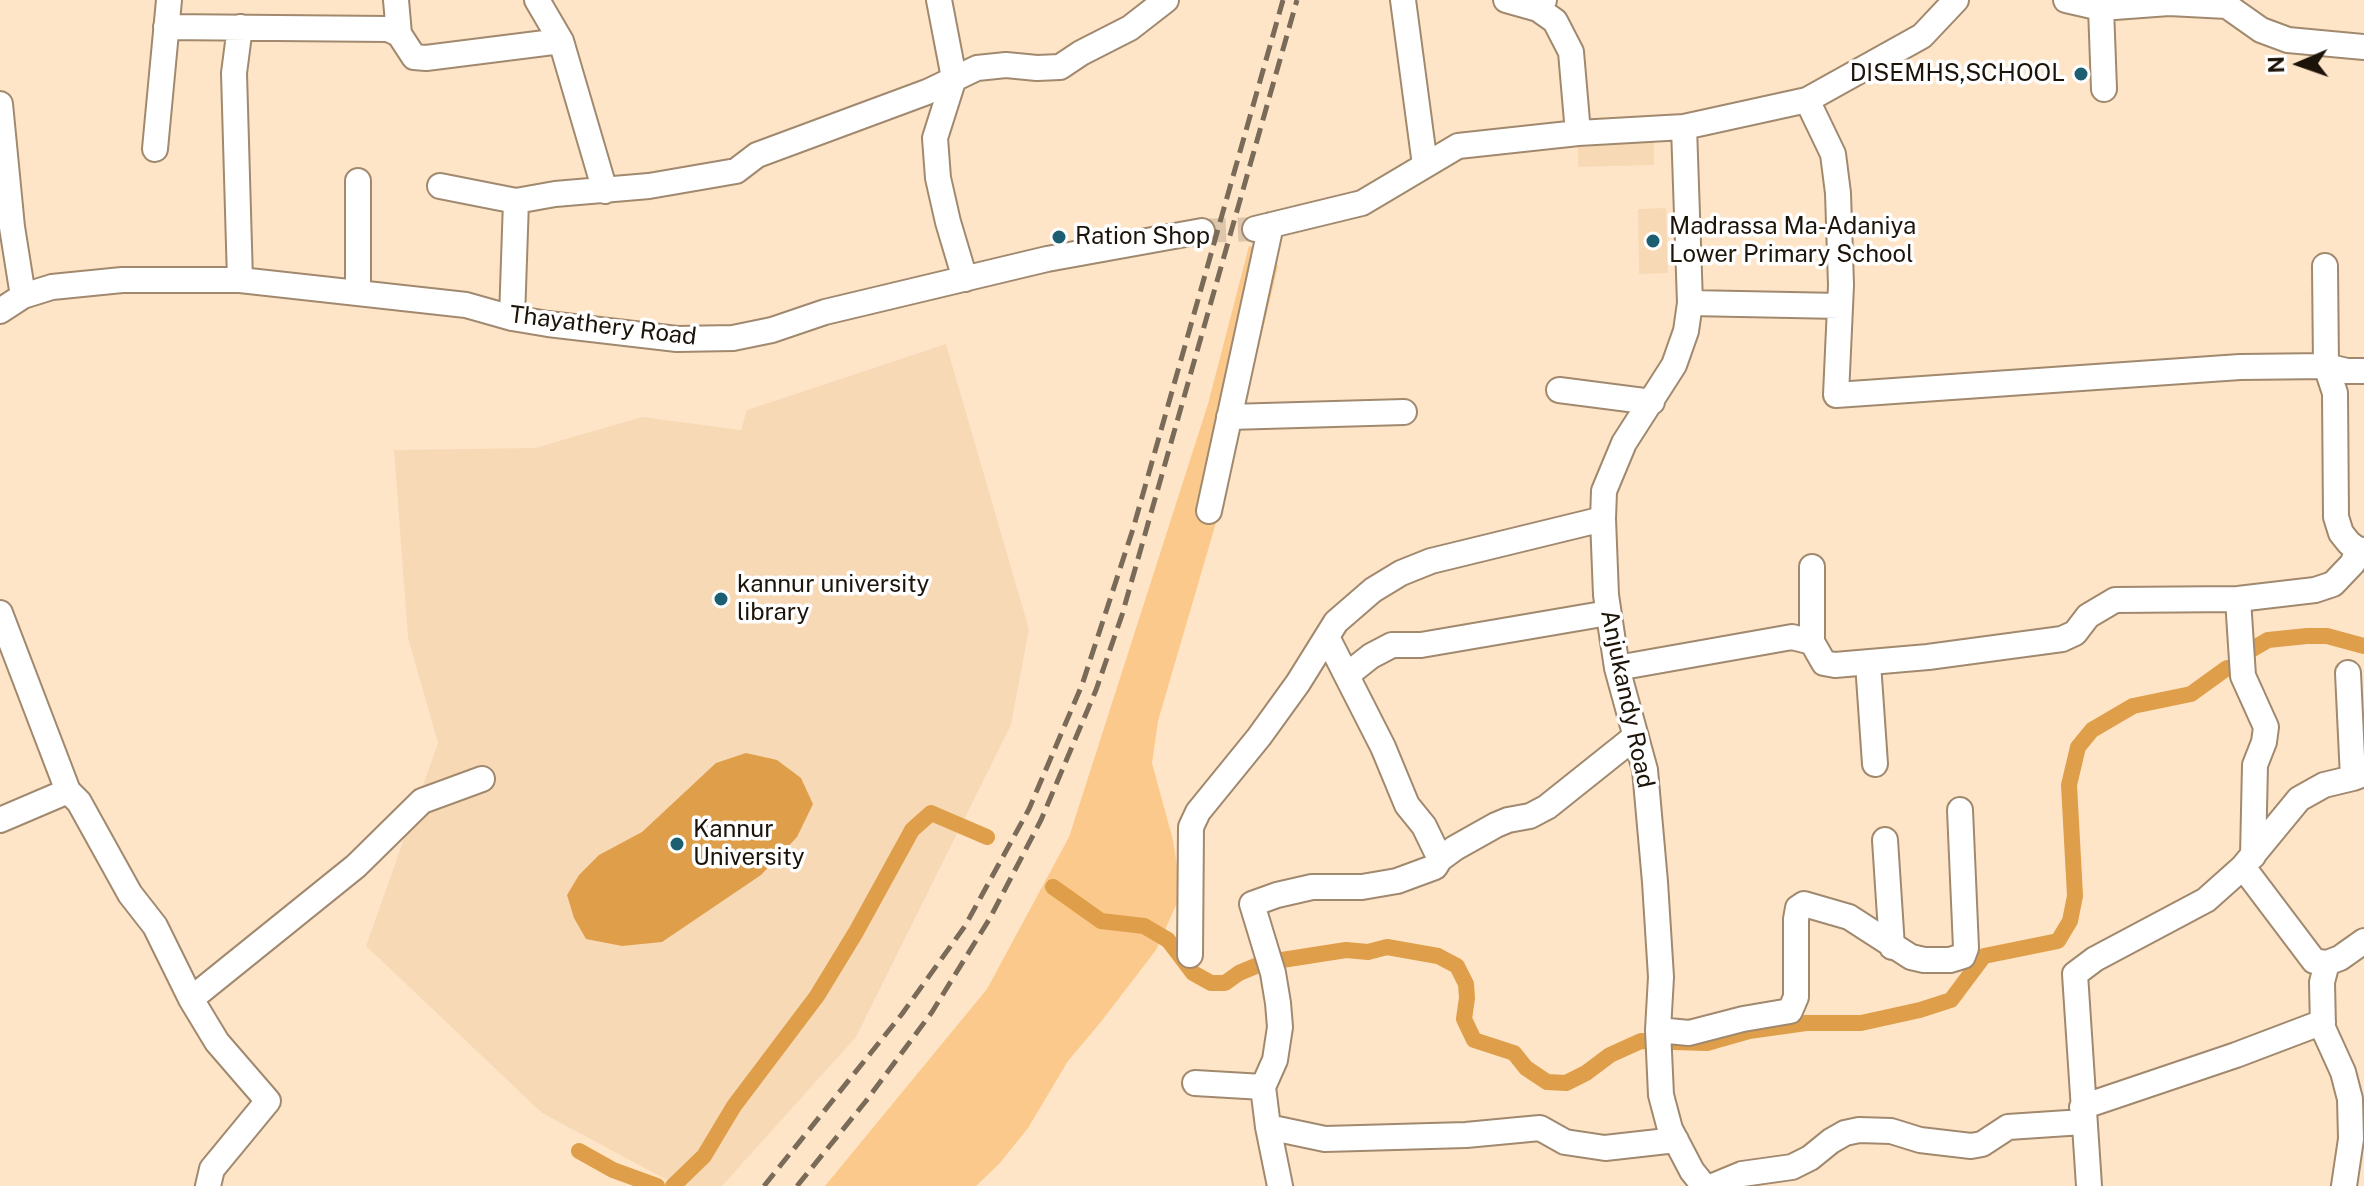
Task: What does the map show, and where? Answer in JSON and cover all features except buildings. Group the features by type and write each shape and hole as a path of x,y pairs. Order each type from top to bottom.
{"street":[{"path":"155,149 169,0"},
{"path":"396,0 399,34 414,57 561,41"},
{"path":"537,0 561,41 605,191"},
{"path":"939,0 954,78 935,138 938,178 965,279"},
{"path":"440,186 516,201 736,171 757,155 927,92 977,68 1060,67 1130,28 1166,0"},
{"path":"1403,0 1425,165"},
{"path":"1506,0 1541,4 1555,21 1571,52 1578,133"},
{"path":"1209,511 1263,227 1362,203 1458,146 1578,133 1684,127 1807,100 1922,36 1956,0"},
{"path":"2066,0 2101,8 2169,3 2227,6 2261,30 2288,40 2364,47"},
{"path":"2101,8 2104,89"},
{"path":"166,27 388,29 399,34"},
{"path":"240,27 234,73 240,280"},
{"path":"1807,100 1833,154 1838,193 1840,306 1836,395 2240,367 2326,366 2364,371"},
{"path":"0,104 12,227 23,296"},
{"name":"Anjukandy Road","path":"1684,127 1690,303 1686,331 1674,365 1624,443 1604,491 1603,519 1608,613 1617,668 1645,770 1661,977 1658,1030 1661,1095 1676,1140 1692,1171 1704,1186"},
{"path":"358,181 358,293"},
{"path":"512,318 516,201"},
{"name":"Thayathery Road","path":"0,311 23,296 52,287 122,280 240,280 466,305 512,318 677,339 733,338 772,330 825,312 1047,259 1202,231"},
{"path":"1812,567 1812,642 1828,665 1868,663 2062,639 2075,633 2088,616 2115,600 2238,599 2315,590 2333,584 2353,563 2360,550 2341,533 2336,517 2335,393 2326,366 2325,266"},
{"path":"1690,303 1840,306"},
{"path":"1559,390 1652,402"},
{"path":"1229,417 1404,412"},
{"path":"1190,955 1191,827 1198,812 1259,737 1336,622 1373,590 1431,561 1603,519"},
{"path":"2238,599 2243,676 2266,727 2255,765 2248,862 2314,961 2327,963 2340,958 2364,941"},
{"path":"0,613 68,791 79,802 130,894 155,926 191,999 217,1042 268,1101 212,1169 208,1186"},
{"path":"1347,675 1371,656 1392,645 1421,645 1608,613"},
{"path":"1327,637 1383,747 1407,805 1424,826 1440,859"},
{"path":"1617,668 1792,637 1812,642"},
{"path":"1868,663 1875,764"},
{"path":"2089,1186 2075,974 2095,959 2206,900 2248,862 2299,799 2311,790 2359,776 2348,673"},
{"path":"1280,1186 1263,1087 1275,1060 1280,1027 1273,973 1252,904 1312,887 1362,887 1397,881 1435,867 1440,859 1508,820 1539,812 1636,736"},
{"path":"191,999 356,866 422,801 482,779"},
{"path":"0,820 68,791"},
{"path":"1658,1030 1689,1033 1790,1011 1796,997 1796,919 1798,908 1804,904 1849,917 1911,957 1950,960 1963,956 1966,948 1960,810"},
{"path":"1885,840 1892,947"},
{"path":"2327,963 2322,982 2323,1028 2343,1072 2350,1099 2351,1139 2344,1186"},
{"path":"1713,1186 1742,1174 1792,1167 1845,1133 1859,1130 1891,1131 1920,1140 1971,1146 1982,1144 2008,1127 2082,1115 2323,1022"},
{"path":"1195,1083 1263,1087"},
{"path":"1268,1127 1325,1139 1482,1134 1540,1128 1565,1142 1605,1148 1676,1140"}],"shaded area":[{"path":"1654,137 1654,165 1578,167 1578,139"},
{"name":"Madrassa Ma-Adaniya Lower Primary School","path":"1666,208 1668,273 1639,274 1638,209"},
{"path":"1249,246 1271,250 1278,266 1222,502 1158,721 1152,763 1173,840 1179,878 1177,903 1156,950 1068,1061 1028,1128 999,1164 976,1186 825,1186 987,989 1069,837 1208,404"},
{"name":"Kannur University","path":"946,344 1029,629 1011,725 856,1037 722,1186 678,1186 542,1113 366,946 438,743 408,638 394,450 535,448 642,417 741,430 747,410"},
{"path":"746,753 777,760 801,778 813,804 797,837 761,875 662,942 622,946 586,939 574,918 567,895 579,875 599,855 642,832 716,763"}],"waterway":[{"path":"2249,651 2268,640 2307,636 2327,636 2364,646"},
{"path":"1282,960 1346,950 1368,952 1387,947 1438,956 1457,966 1466,984 1464,1019 1474,1040 1514,1053 1526,1068 1547,1082 1566,1083 1610,1055 1641,1041 1707,1043 1749,1031 1806,1023 1861,1023 1920,1010 1951,1000 1984,956 2058,941 2070,921 2075,896 2069,785 2078,747 2092,730 2133,706 2191,694 2227,668"},
{"path":"673,1186 704,1156 734,1106 817,996 912,830 931,813 987,837"},
{"path":"1053,887 1101,921 1144,926 1168,940 1193,973 1211,983 1225,983 1263,963"},
{"path":"579,1151 613,1170 657,1186"}],"tunnel":[{"path":"1202,231 1255,229"}],"railway":[{"path":"764,1186 902,1014 965,926 1029,809 1082,685 1133,529 1283,0"},
{"path":"797,1186 866,1101 932,1012 990,918 1041,820 1096,690 1122,615 1297,0"}],"place":[{"name":"DISEMHS,SCHOOL","path":"2081,74"},
{"name":"Ration Shop","path":"1059,237"},
{"name":"Madrassa Ma-Adaniya Lower Primary School","path":"1653,241"},
{"name":"kannur university library","path":"721,599"},
{"name":"Kannur University","path":"677,844"}]}
